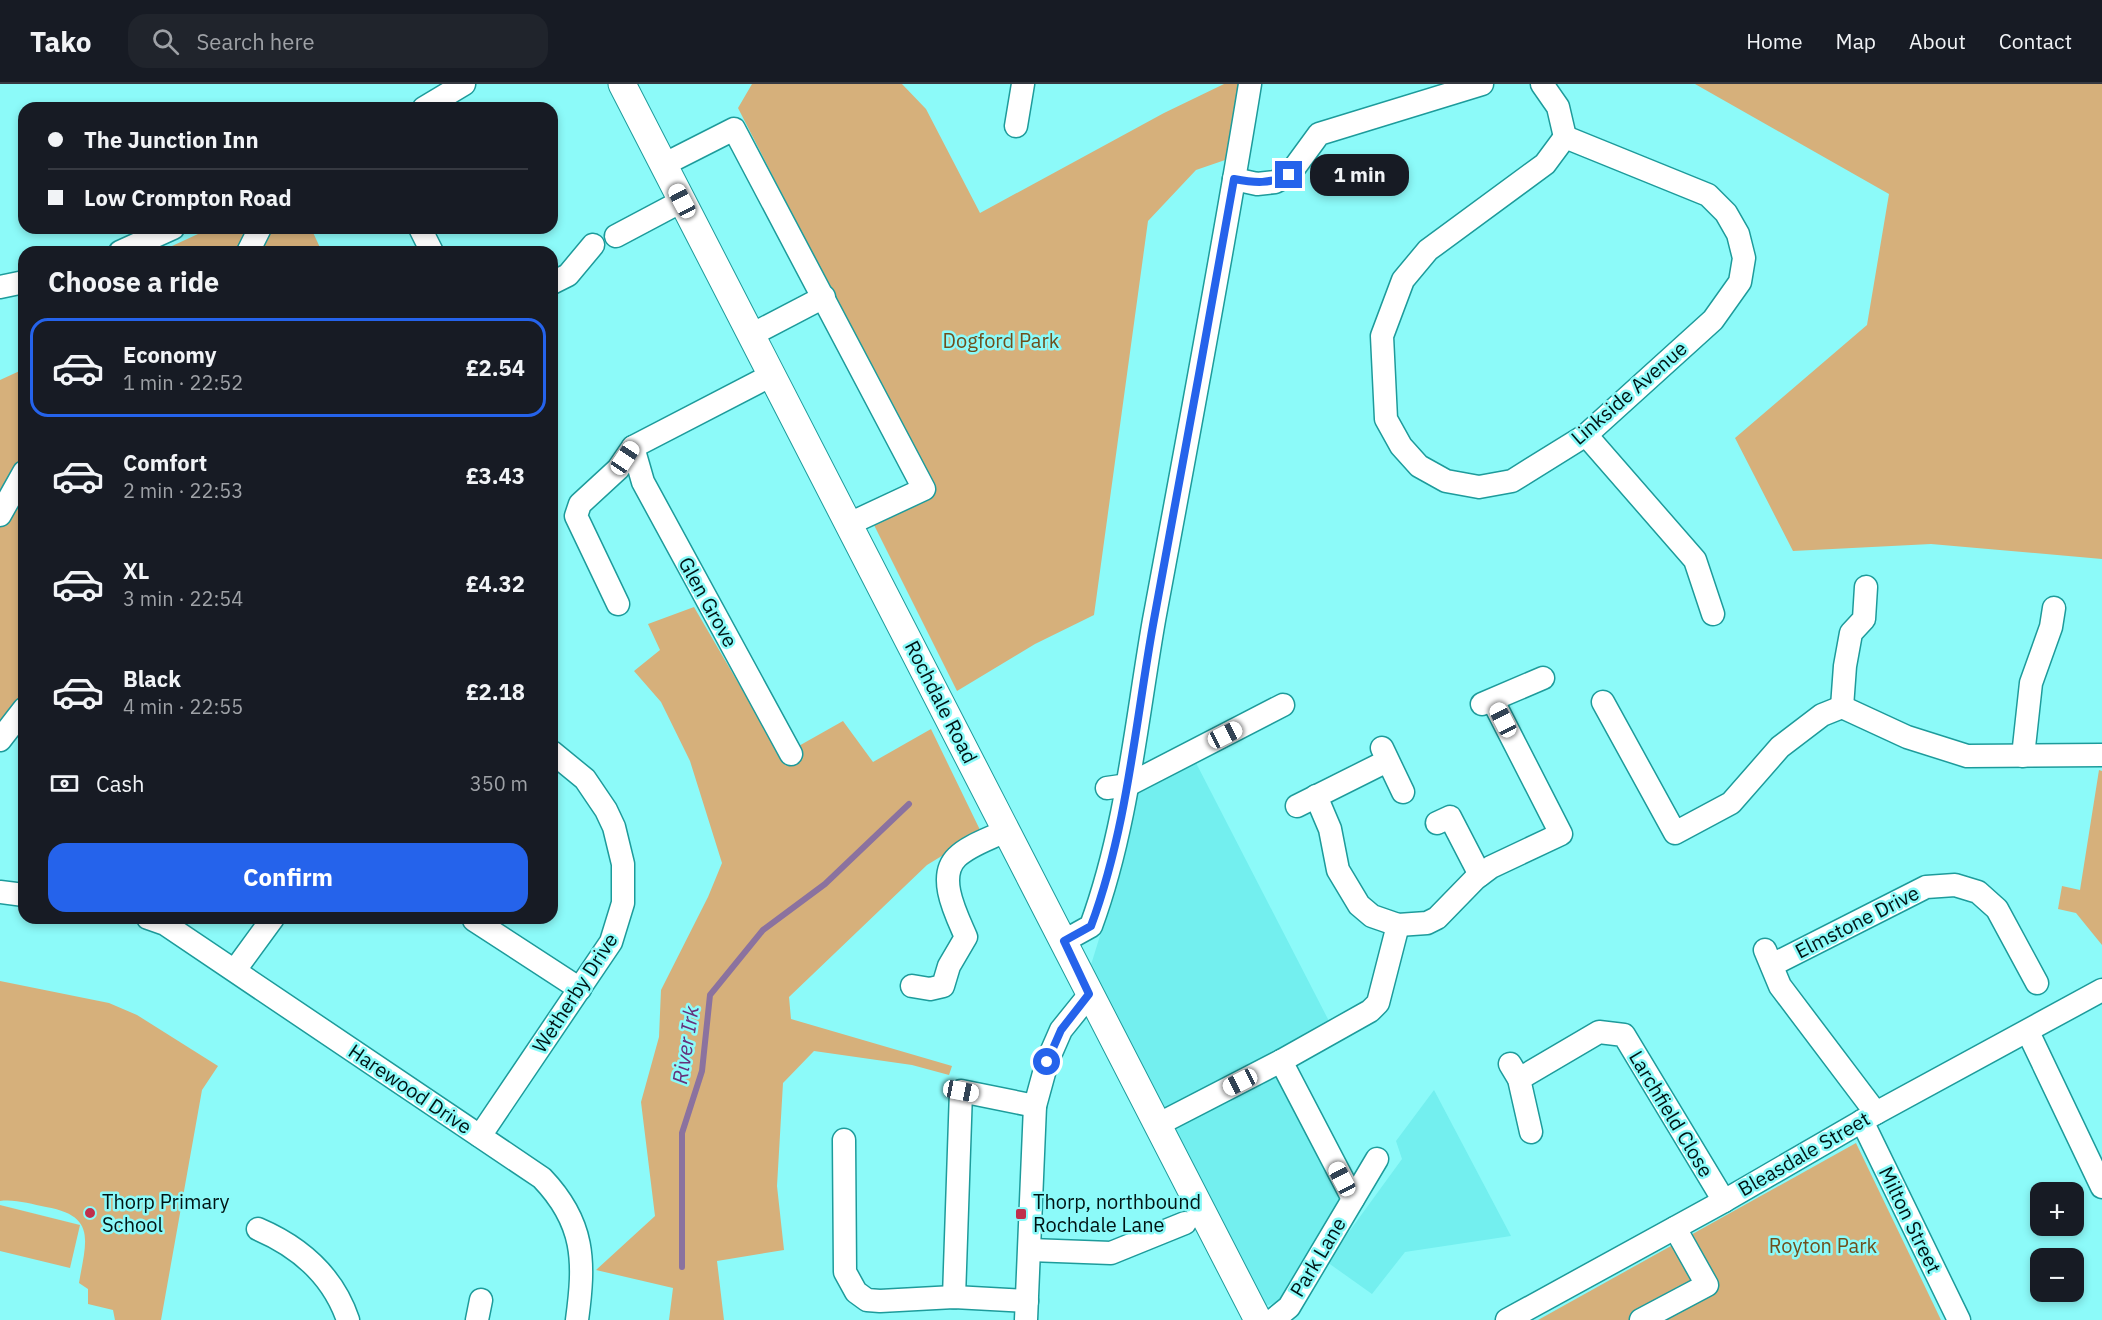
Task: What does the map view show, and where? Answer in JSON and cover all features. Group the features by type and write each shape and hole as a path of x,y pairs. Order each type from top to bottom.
{"main road":[{"name":"Rochdale Road","path":"622,84 753,334 1089,994 1159,1124 1258,1320"}],"street":[{"path":"434,102 464,84"},
{"path":"1016,126 1023,84"},
{"path":"1064,941 1091,926 1104,892 1118,786 1153,628 1250,84"},
{"path":"1234,179 1257,184 1275,182 1289,175 1319,134 1482,84"},
{"path":"1542,84 1558,107 1565,137"},
{"path":"663,165 735,129 924,489 849,525"},
{"name":"Linkside Avenue","path":"1565,137 1708,195 1726,213 1738,234 1744,258 1740,282 1713,320 1586,435 1512,481 1479,487 1446,481 1419,466 1401,446 1386,419 1382,336 1403,280 1428,250 1545,164 1565,137"},
{"path":"616,236 682,201"},
{"path":"133,246 160,234"},
{"path":"558,280 568,274 593,245"},
{"path":"0,286 18,283"},
{"path":"753,334 824,297"},
{"path":"618,604 576,516 580,504 618,469 633,447 772,375"},
{"path":"1586,435 1695,560 1713,614"},
{"name":"Glen Grove","path":"633,447 643,482 791,754"},
{"path":"0,515 18,483"},
{"path":"1842,707 1845,666 1851,633 1864,618 1866,587"},
{"path":"2023,756 2031,683 2051,627 2054,608"},
{"path":"1403,792 1384,754 1337,785 1306,801 1330,829 1338,870 1359,905 1372,916 1398,925 1416,925 1437,918 1491,867 1561,834 1487,703 1543,678"},
{"path":"1603,702 1675,833 1731,803 1780,747 1816,720 1842,707"},
{"path":"1118,786 1283,705"},
{"path":"1842,707 1936,748 1967,756 2102,756"},
{"path":"0,740 18,717"},
{"name":"Wetherby Drive","path":"480,1136 611,942 623,903 623,864 614,827 597,794 571,766 558,756"},
{"path":"1437,823 1450,817 1480,875"},
{"path":"912,986 930,989 943,986 949,966 966,937 952,903 948,872 956,857 1007,830"},
{"name":"Elmstone Drive","path":"1869,1117 1780,986 1769,958 1926,887 1955,885 1978,892 1997,909 2037,983"},
{"path":"0,891 18,894"},
{"name":"Harewood Drive","path":"165,924 542,1178 570,1216 582,1260 577,1320"},
{"path":"235,970 269,924"},
{"path":"480,924 580,988"},
{"path":"1159,1124 1281,1061 1370,1011 1378,1003 1398,925"},
{"name":"Bleasdale Street","path":"1507,1320 1724,1202 1869,1117 2102,990"},
{"path":"844,1140 845,1272 856,1292 867,1300 954,1297 1027,1311 1035,1106 1047,1062 1061,1030 1089,994"},
{"name":"Larchfield Close","path":"1531,1132 1514,1072 1599,1032 1624,1035 1724,1202"},
{"path":"2028,1032 2096,1157 2102,1187"},
{"path":"1281,1061 1353,1199"},
{"path":"954,1297 961,1091 1035,1106"},
{"name":"Milton Street","path":"1869,1117 1959,1320"},
{"name":"Park Lane","path":"1273,1320 1289,1307 1377,1159"},
{"path":"1030,1250 1111,1253 1185,1223"},
{"path":"1641,1320 1707,1285 1675,1228"},
{"path":"258,1229 277,1237 310,1261 336,1292 348,1320"}],"shaded area":[{"path":"1194,759 1331,1025 1270,1061 1345,1202 1280,1301 1266,1306 1090,968 1125,855 1130,791"},
{"path":"1434,1090 1511,1236 1405,1252 1372,1294 1327,1262 1402,1159 1396,1141"}],"green space":[{"name":"Dogford Park","path":"752,84 902,84 926,109 980,213 1164,113 1224,84 1239,84 1228,159 1196,170 1148,221 1094,615 1035,644 957,691 873,523 935,493 738,108"},
{"path":"1695,84 2102,84 2102,559 1931,544 1793,551 1735,438 1867,325 1889,194"},
{"path":"198,234 314,234 319,246 172,246"},
{"path":"18,372 18,701 0,721 0,380"},
{"path":"694,607 781,756 843,721 873,762 931,729 981,832 927,865 789,997 791,1019 952,1066 949,1075 912,1065 814,1051 783,1083 777,1186 784,1250 717,1261 724,1320 669,1320 673,1288 596,1270 655,1216 641,1102 659,1037 661,990 708,897 722,863 690,761 661,702 634,671 660,650 648,624"},
{"path":"2099,770 2102,771 2102,945 2076,913 2058,909 2062,886 2080,890"},
{"name":"Thorp Primary School","path":"0,981 109,1003 137,1015 218,1066 202,1090 161,1320 115,1320 113,1310 88,1304 88,1289 79,1283 84,1255 84,1233 81,1224 74,1217 62,1211 29,1203 0,1201"},
{"name":"Royton Park","path":"1856,1143 1941,1320 1538,1320"},
{"path":"0,1205 80,1225 70,1268 0,1251"}],"waterway":[{"name":"River Irk","path":"682,1267 682,1133 702,1071 710,995 763,930 825,884 909,804"}],"place":[{"name":"Thorp Primary School","path":"90,1213"},
{"name":"Thorp, northbound Rochdale Lane","path":"1021,1214"}],"route":[{"path":"1047,1062 1061,1030 1089,994 1064,941 1091,926 1104,892 1128,785 1153,628 1234,179 1257,184 1275,182 1289,175"}]}
